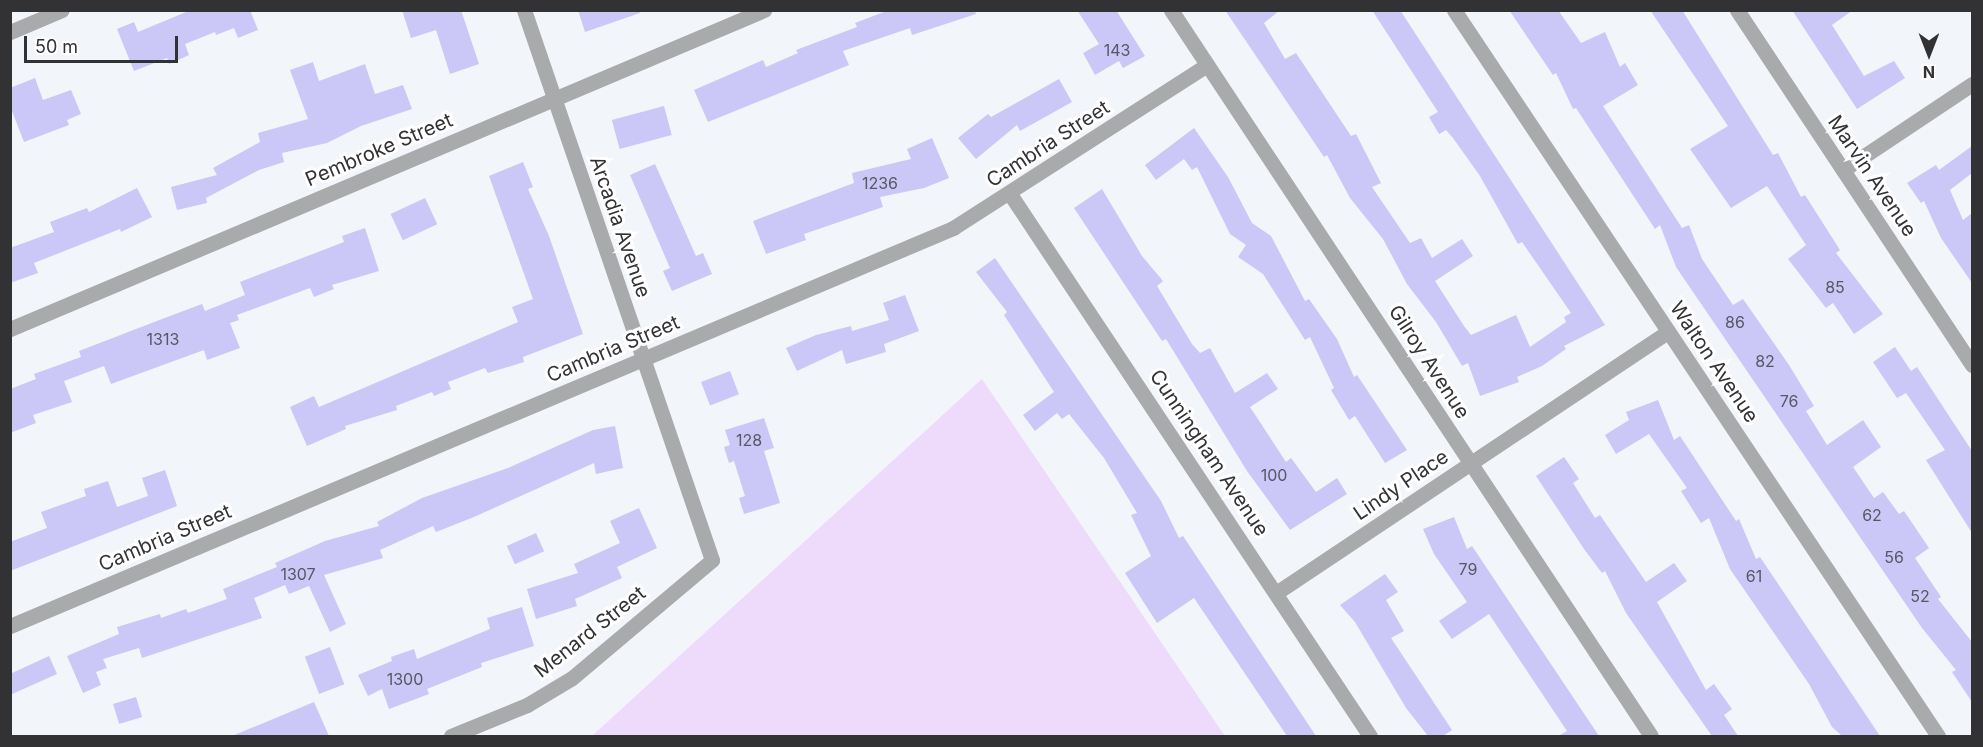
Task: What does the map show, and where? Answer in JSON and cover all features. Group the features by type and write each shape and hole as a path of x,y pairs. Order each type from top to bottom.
{"street":[{"path":"10,32 62,10"},
{"name":"Arcadia Avenue","path":"524,10 712,560"},
{"name":"Pembroke Street","path":"10,329 764,10"},
{"name":"Gilroy Avenue","path":"1171,10 1651,736"},
{"name":"Walton Avenue","path":"1454,10 1938,736"},
{"name":"Marvin Avenue","path":"1737,10 1972,364"},
{"name":"Cambria Street","path":"10,626 953,228 1010,194 1207,65"},
{"path":"1843,170 1972,84"},
{"name":"Cunningham Avenue","path":"1010,194 1370,736"},
{"name":"Lindy Place","path":"1276,593 1668,332"},
{"name":"Menard Street","path":"451,736 527,705 572,678 712,560"}],"shaded area":[{"path":"982,379 1225,736 592,736"}],"building":[{"path":"191,10 250,10 258,30 238,38 234,28 216,35 215,32 185,44 189,55 169,64 167,58 134,71 117,29 134,22 138,32"},
{"path":"402,10 461,10 479,64 450,74 436,30 411,38"},
{"path":"578,10 639,10 640,13 585,32"},
{"path":"889,10 975,10 976,14 912,35 910,28 843,51 849,65 708,122 694,90 763,60 766,67 798,53 796,50 857,27 855,23"},
{"path":"1077,10 1116,10 1145,56 1123,68 1119,61 1095,75 1083,53 1099,44"},
{"path":"1225,10 1280,10 1264,23 1285,59 1296,53 1351,136 1356,134 1381,183 1372,187 1410,243 1421,238 1432,258 1462,239 1473,256 1435,281 1464,326 1471,335 1516,315 1530,347 1566,322 1564,317 1571,313 1522,242 1518,244 1480,176 1453,138 1446,130 1439,134 1429,117 1438,112 1372,10 1400,10 1605,325 1564,346 1566,349 1542,366 1517,377 1519,382 1480,396 1468,363 1462,366 1436,322 1407,284 1383,239 1350,198 1327,155 1324,157"},
{"path":"1509,10 1558,10 1581,43 1605,32 1620,67 1625,63 1638,85 1603,106 1682,228 1689,225 1702,259 1733,305 1743,299 1789,365 1814,406 1806,411 1827,445 1863,420 1881,447 1853,467 1874,498 1883,492 1899,514 1904,511 1929,548 1915,558 1941,597 1938,599 1972,642 1972,702 1952,672 1956,670 1922,628 1676,267 1660,225 1655,229 1576,108 1573,109 1556,73 1553,75"},
{"path":"1650,10 1682,10 1773,155 1778,153 1801,197 1805,195 1840,250 1836,253 1883,314 1854,334 1833,303 1826,308 1788,259 1806,245 1767,186 1731,208 1690,149 1728,126"},
{"path":"1792,10 1853,10 1832,25 1864,76 1894,61 1905,78 1857,109"},
{"path":"313,62 319,81 365,64 375,94 403,85 412,109 361,126 327,143 282,153 284,162 259,170 206,198 207,203 177,210 171,187 217,175 213,168 260,142 258,133 308,119 290,70"},
{"path":"35,78 43,100 71,90 81,114 67,120 69,125 24,142 10,106 10,88"},
{"path":"1059,79 1072,102 1020,131 1017,125 976,159 958,138 988,114 991,117"},
{"path":"664,106 672,135 620,149 612,120"},
{"path":"1194,128 1228,177 1252,223 1271,236 1305,301 1309,299 1337,339 1354,377 1357,375 1407,450 1385,463 1355,416 1349,420 1331,390 1334,388 1310,337 1305,340 1263,274 1238,257 1246,245 1230,234 1197,167 1192,170 1184,159 1156,180 1145,165"},
{"path":"932,138 949,178 924,188 880,197 883,207 804,234 806,240 766,254 753,221 854,183 852,173 911,159 907,149"},
{"path":"1972,146 1972,173 1950,190 1963,220 1972,213 1972,283 1941,238 1924,201 1921,203 1907,183 1936,165 1939,170"},
{"path":"523,162 533,187 528,189 549,236 583,334 523,357 524,362 488,373 485,368 448,382 451,389 434,396 432,392 396,406 397,410 345,426 346,429 307,446 290,407 314,396 319,407 518,322 512,307 533,299 489,176"},
{"path":"655,164 696,256 703,253 712,274 672,291 663,271 670,268 630,175"},
{"path":"137,188 152,217 121,232 120,229 34,263 38,273 10,283 10,248 54,232 50,222 87,208 89,212"},
{"path":"1102,189 1142,256 1163,281 1157,286 1192,344 1200,353 1210,348 1235,393 1267,373 1278,389 1250,407 1286,462 1291,458 1316,492 1337,478 1347,494 1290,530 1247,471 1166,339 1162,341 1074,208"},
{"path":"425,198 437,224 403,240 391,214"},
{"path":"365,228 379,271 332,285 334,289 314,297 310,288 237,315 239,320 230,323 240,348 207,360 204,350 111,384 104,366 64,381 72,402 33,415 36,423 10,433 10,389 36,379 34,374 81,357 79,351 202,304 205,311 245,295 240,282 344,242 342,236"},
{"path":"995,258 1161,501 1179,538 1183,536 1316,736 1287,736 1194,598 1157,623 1125,573 1151,556 1131,515 1137,513 1104,458 1069,414 1062,419 1057,413 1035,431 1023,415 1054,392 1004,315 1007,312 976,272"},
{"path":"905,295 919,331 884,344 886,352 846,364 842,350 797,371 786,348 816,335 851,326 852,331 889,320 883,303"},
{"path":"1895,347 1911,371 1917,367 1972,451 1972,533 1926,460 1945,450 1906,393 1897,398 1873,362"},
{"path":"730,371 739,394 710,405 701,382"},
{"path":"1658,400 1674,440 1680,436 1736,521 1739,519 1756,559 1760,557 1880,736 1842,736 1832,727 1809,684 1730,569 1709,518 1701,523 1681,491 1687,488 1649,434 1616,454 1605,435 1629,420 1626,412"},
{"path":"764,418 774,448 764,451 780,503 744,514 739,498 745,496 734,461 729,463 724,447 730,445 725,430"},
{"path":"615,426 623,468 596,474 594,463 436,532 433,526 380,550 383,558 324,575 346,624 330,632 309,586 289,594 285,585 254,598 262,618 142,658 139,648 103,659 107,668 96,672 101,685 83,693 67,656 119,634 117,627 160,614 161,618 186,609 188,613 227,599 223,589 277,567 275,563 325,541 379,526 377,522 422,498 508,468 593,430"},
{"path":"1564,457 1579,479 1573,483 1595,518 1600,515 1646,582 1674,563 1687,581 1657,602 1706,690 1714,684 1732,709 1724,715 1738,736 1712,736 1626,613 1605,571 1602,573 1584,549 1536,476"},
{"path":"165,470 177,506 10,571 10,542 47,528 41,512 86,496 84,489 108,481 117,507 148,496 142,478"},
{"path":"639,508 657,548 617,567 622,578 575,599 577,606 536,619 527,589 578,573 574,564 620,543 610,521"},
{"path":"1454,517 1467,549 1472,546 1599,736 1558,736 1567,731 1489,614 1452,639 1439,621 1467,602 1434,554 1423,529"},
{"path":"536,533 544,551 515,564 507,546"},
{"path":"1385,574 1398,592 1386,600 1404,631 1391,638 1452,730 1443,736 1428,736 1406,708 1355,622 1340,605"},
{"path":"522,607 534,646 481,663 482,667 427,689 429,694 389,709 382,689 368,696 358,675 392,661 391,657 414,649 417,659 490,629 487,618"},
{"path":"330,647 344,684 319,694 305,657"},
{"path":"49,656 57,674 10,695 10,674"},
{"path":"136,697 142,717 119,724 113,704"},
{"path":"314,702 329,736 232,736"}]}
